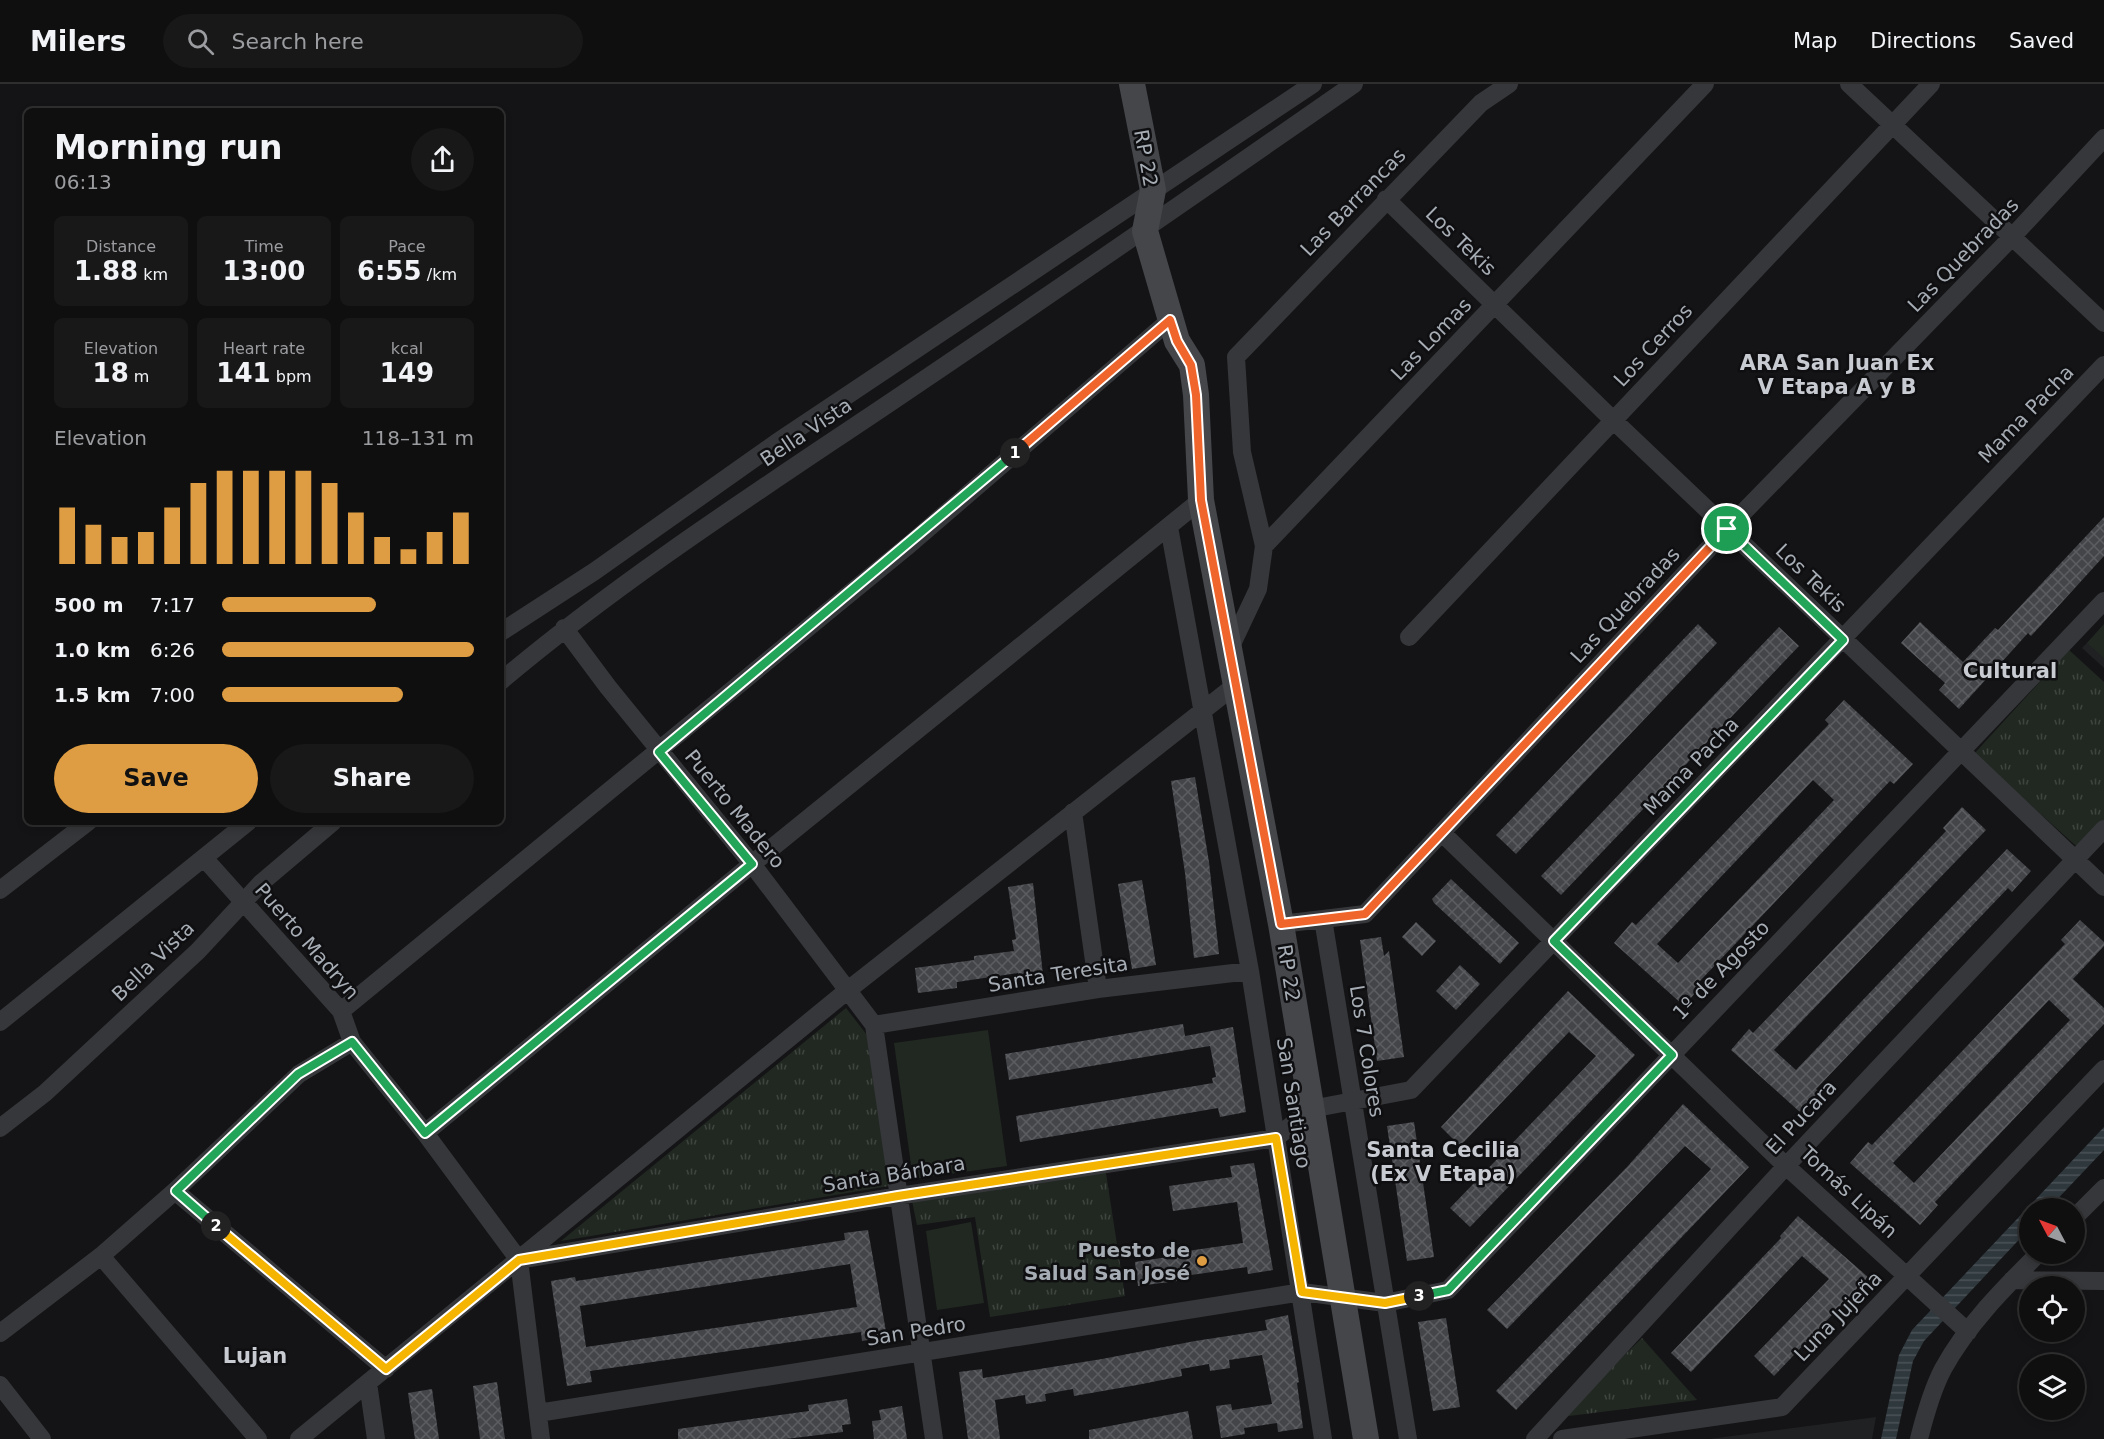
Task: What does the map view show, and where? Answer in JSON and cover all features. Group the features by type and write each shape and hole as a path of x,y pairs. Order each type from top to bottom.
{"street":[{"name":"RP 22","path":"1132,84 1154,190 1145,231 1177,341 1191,365 1196,395 1201,500 1238,683 1281,924 1366,1439"},
{"path":"504,630 595,571 776,443 1313,84"},
{"name":"Bella Vista","path":"504,678 564,628 799,464 1145,231 1354,84"},
{"name":"Las Barrancas","path":"1264,546 1242,452 1236,357 1481,103 1509,84"},
{"name":"Las Lomas","path":"1264,546 1705,84"},
{"path":"1849,84 1891,126 2013,236 2104,323"},
{"name":"Los Cerros","path":"1409,637 1930,84"},
{"name":"Las Quebradas","path":"1281,924 1365,914 1727,529 2013,236 2104,138"},
{"name":"Los Tekis","path":"1386,199 1613,420 2104,887"},
{"path":"341,1011 910,544 1170,320"},
{"name":"Mama Pacha","path":"1276,1138 1311,1109 1411,1090 2104,365"},
{"path":"425,1133 1201,500"},
{"name":"San Santiago","path":"1169,527 1250,971 1302,1292 1323,1439"},
{"path":"1233,642 1258,589 1264,546"},
{"name":"1º de Agosto","path":"1302,1292 1385,1303 1448,1290 2104,601"},
{"name":"Puerto Madero","path":"564,628 659,752 752,864 874,1025"},
{"path":"299,1439 849,990 1238,683"},
{"path":"1073,812 1098,989"},
{"path":"0,890 84,825"},
{"path":"0,1022 244,825"},
{"name":"Bella Vista","path":"0,1128 45,1093 198,951 243,901 330,825"},
{"name":"El Pucara","path":"1535,1439 1786,1166 2104,830"},
{"name":"Tomás Lipán","path":"1442,833 1786,1166 1961,1326"},
{"name":"Puerto Madryn","path":"204,858 341,1011 352,1042 425,1133 519,1260"},
{"name":"Los 7 Colores","path":"1323,919 1408,1439"},
{"name":"Santa Teresita","path":"874,1025 1098,989 1250,971"},
{"path":"874,1025 934,1439"},
{"path":"0,1334 101,1256 176,1191 298,1074 352,1042"},
{"name":"Luna Jujeña","path":"1562,1439 1782,1407 2104,1069"},
{"name":"Santa Bárbara","path":"519,1260 898,1196 1276,1138"},
{"path":"2085,1207 2104,1188"},
{"path":"176,1191 386,1369"},
{"path":"101,1256 258,1439"},
{"path":"519,1260 541,1439"},
{"path":"1919,1439 1926,1411 1961,1326 2028,1264"},
{"path":"2012,1280 2104,1281"},
{"name":"San Pedro","path":"538,1413 1302,1292"},
{"path":"368,1383 376,1439"},
{"path":"0,1385 42,1439"}],"shaded area":[{"path":"2104,625 2104,668 2082,648"},
{"path":"2104,1127 2104,1150 2058,1198 2037,1198"},
{"path":"2019,1217 2019,1240 1924,1341 1913,1361 1896,1439 1881,1439 1899,1355 1912,1330"},
{"path":"1876,1417 1872,1439 1709,1439"}],"green space":[{"path":"2104,624 2104,658 2087,643"},
{"path":"2069,650 2104,682 2104,831 2084,853 1974,754"},
{"path":"846,1008 867,1035 889,1186 561,1241"},
{"path":"988,1030 1007,1166 913,1179 894,1043"},
{"path":"1105,1167 1125,1296 990,1317 975,1217 917,1225 911,1196"},
{"path":"971,1222 984,1303 937,1310 926,1231"},
{"path":"1642,1338 1697,1400 1561,1417"}],"building":[{"path":"2104,517 2104,556 2031,636 2028,633 1959,709 1939,690 1945,683 1901,643 1920,622 1963,662 1995,628 1998,630"},
{"path":"1698,624 1717,643 1516,854 1496,835"},
{"path":"1779,627 1799,646 1561,895 1541,876"},
{"path":"1844,700 1913,764 1894,784 1890,781 1699,982 1702,985 1684,1006 1614,943 1632,922 1636,925 1829,724 1825,720","holes":["1813,780 1834,800 1678,963 1657,944"]},
{"path":"1195,777 1209,862 1219,954 1194,958 1185,873 1171,781"},
{"path":"1962,807 1986,830 1774,1050 1796,1070 2007,849 2031,871 2012,892 2008,888 1816,1089 1820,1092 1801,1113 1731,1050 1749,1029 1753,1033 1898,882 1946,831 1943,828"},
{"path":"1451,879 1519,943 1500,964 1434,903 1432,899"},
{"path":"1142,880 1156,965 1132,969 1118,884"},
{"path":"1033,883 1043,975 1018,979 1018,973 957,982 957,988 918,993 915,968 974,960 974,956 1014,951 1012,940 1016,939 1008,887"},
{"path":"2080,920 2104,942 2104,946 2073,979 2104,1008 2104,1024 1935,1202 1938,1205 1920,1225 1850,1163 1868,1142 1872,1145 2065,944 2061,940","holes":["2049,1000 2070,1020 1914,1183 1893,1163"]},
{"path":"1416,922 1436,941 1422,956 1402,937"},
{"path":"1381,937 1384,956 1389,951 1404,1057 1377,1061 1360,940"},
{"path":"1460,965 1480,984 1456,1010 1436,991"},
{"path":"1568,991 1635,1055 1470,1227 1450,1208 1596,1056 1569,1032 1460,1146 1441,1127"},
{"path":"1183,1024 1185,1036 1233,1027 1246,1112 1220,1117 1218,1108 1020,1142 1016,1116 1213,1083 1212,1078 1216,1077 1210,1046 1009,1080 1005,1054"},
{"path":"1683,1104 1749,1167 1516,1410 1496,1391 1711,1169 1685,1146 1507,1329 1487,1310 1627,1167"},
{"path":"1414,1122 1434,1257 1407,1261 1387,1126"},
{"path":"1254,1163 1273,1270 1248,1274 1247,1267 1177,1277 1177,1281 1138,1286 1135,1262 1181,1255 1180,1252 1243,1243 1237,1202 1173,1211 1169,1186 1232,1177 1230,1166"},
{"path":"1798,1216 1868,1277 1774,1376 1754,1356 1829,1279 1802,1256 1691,1372 1671,1353 1781,1238 1780,1236"},
{"path":"868,1230 887,1337 862,1341 861,1332 590,1371 592,1382 567,1386 551,1281 575,1277 576,1281 845,1240 844,1233","holes":["850,1264 857,1307 586,1347 580,1306"]},
{"path":"1288,1315 1299,1382 1297,1383 1303,1428 1278,1432 1277,1423 1244,1428 1245,1434 1221,1438 1216,1406 1231,1404 1232,1410 1272,1404 1262,1355 1229,1360 1230,1368 1210,1371 1209,1364 1181,1369 1182,1376 1137,1385 1074,1396 1073,1389 1045,1394 1046,1401 1026,1404 1025,1395 995,1400 1000,1439 968,1439 959,1372 982,1369 983,1378 1102,1359 1267,1330 1265,1320"},
{"path":"1446,1318 1460,1407 1433,1411 1418,1322"},
{"path":"497,1382 505,1439 480,1439 473,1386"},
{"path":"432,1389 439,1439 415,1439 408,1393"},
{"path":"847,1399 851,1424 842,1425 843,1432 786,1439 678,1439 678,1429 809,1411 808,1405"},
{"path":"902,1406 907,1439 874,1439 872,1421 881,1420 879,1410"},
{"path":"1188,1411 1193,1439 1089,1439 1089,1430"}],"place":[{"name":"Puesto de Salud San José","path":"1202,1261"}],"district":[{"name":"ARA San Juan Ex V Etapa A y B","path":"1837,375"},
{"name":"Cultural","path":"2010,671"},
{"name":"Santa Cecilia (Ex V Etapa)","path":"1443,1162"},
{"name":"Lujan","path":"255,1356"}],"route":[{"path":"1170,320 1177,341 1191,365 1196,395 1201,500 1238,683 1281,924 1365,914 1727,529 1843,640 1554,941 1672,1055 1448,1290 1385,1303 1302,1292 1276,1138 898,1196 519,1260 386,1369 176,1191 245,1122 298,1074 352,1042 425,1133 752,864 659,752 910,544 1170,320"}]}
